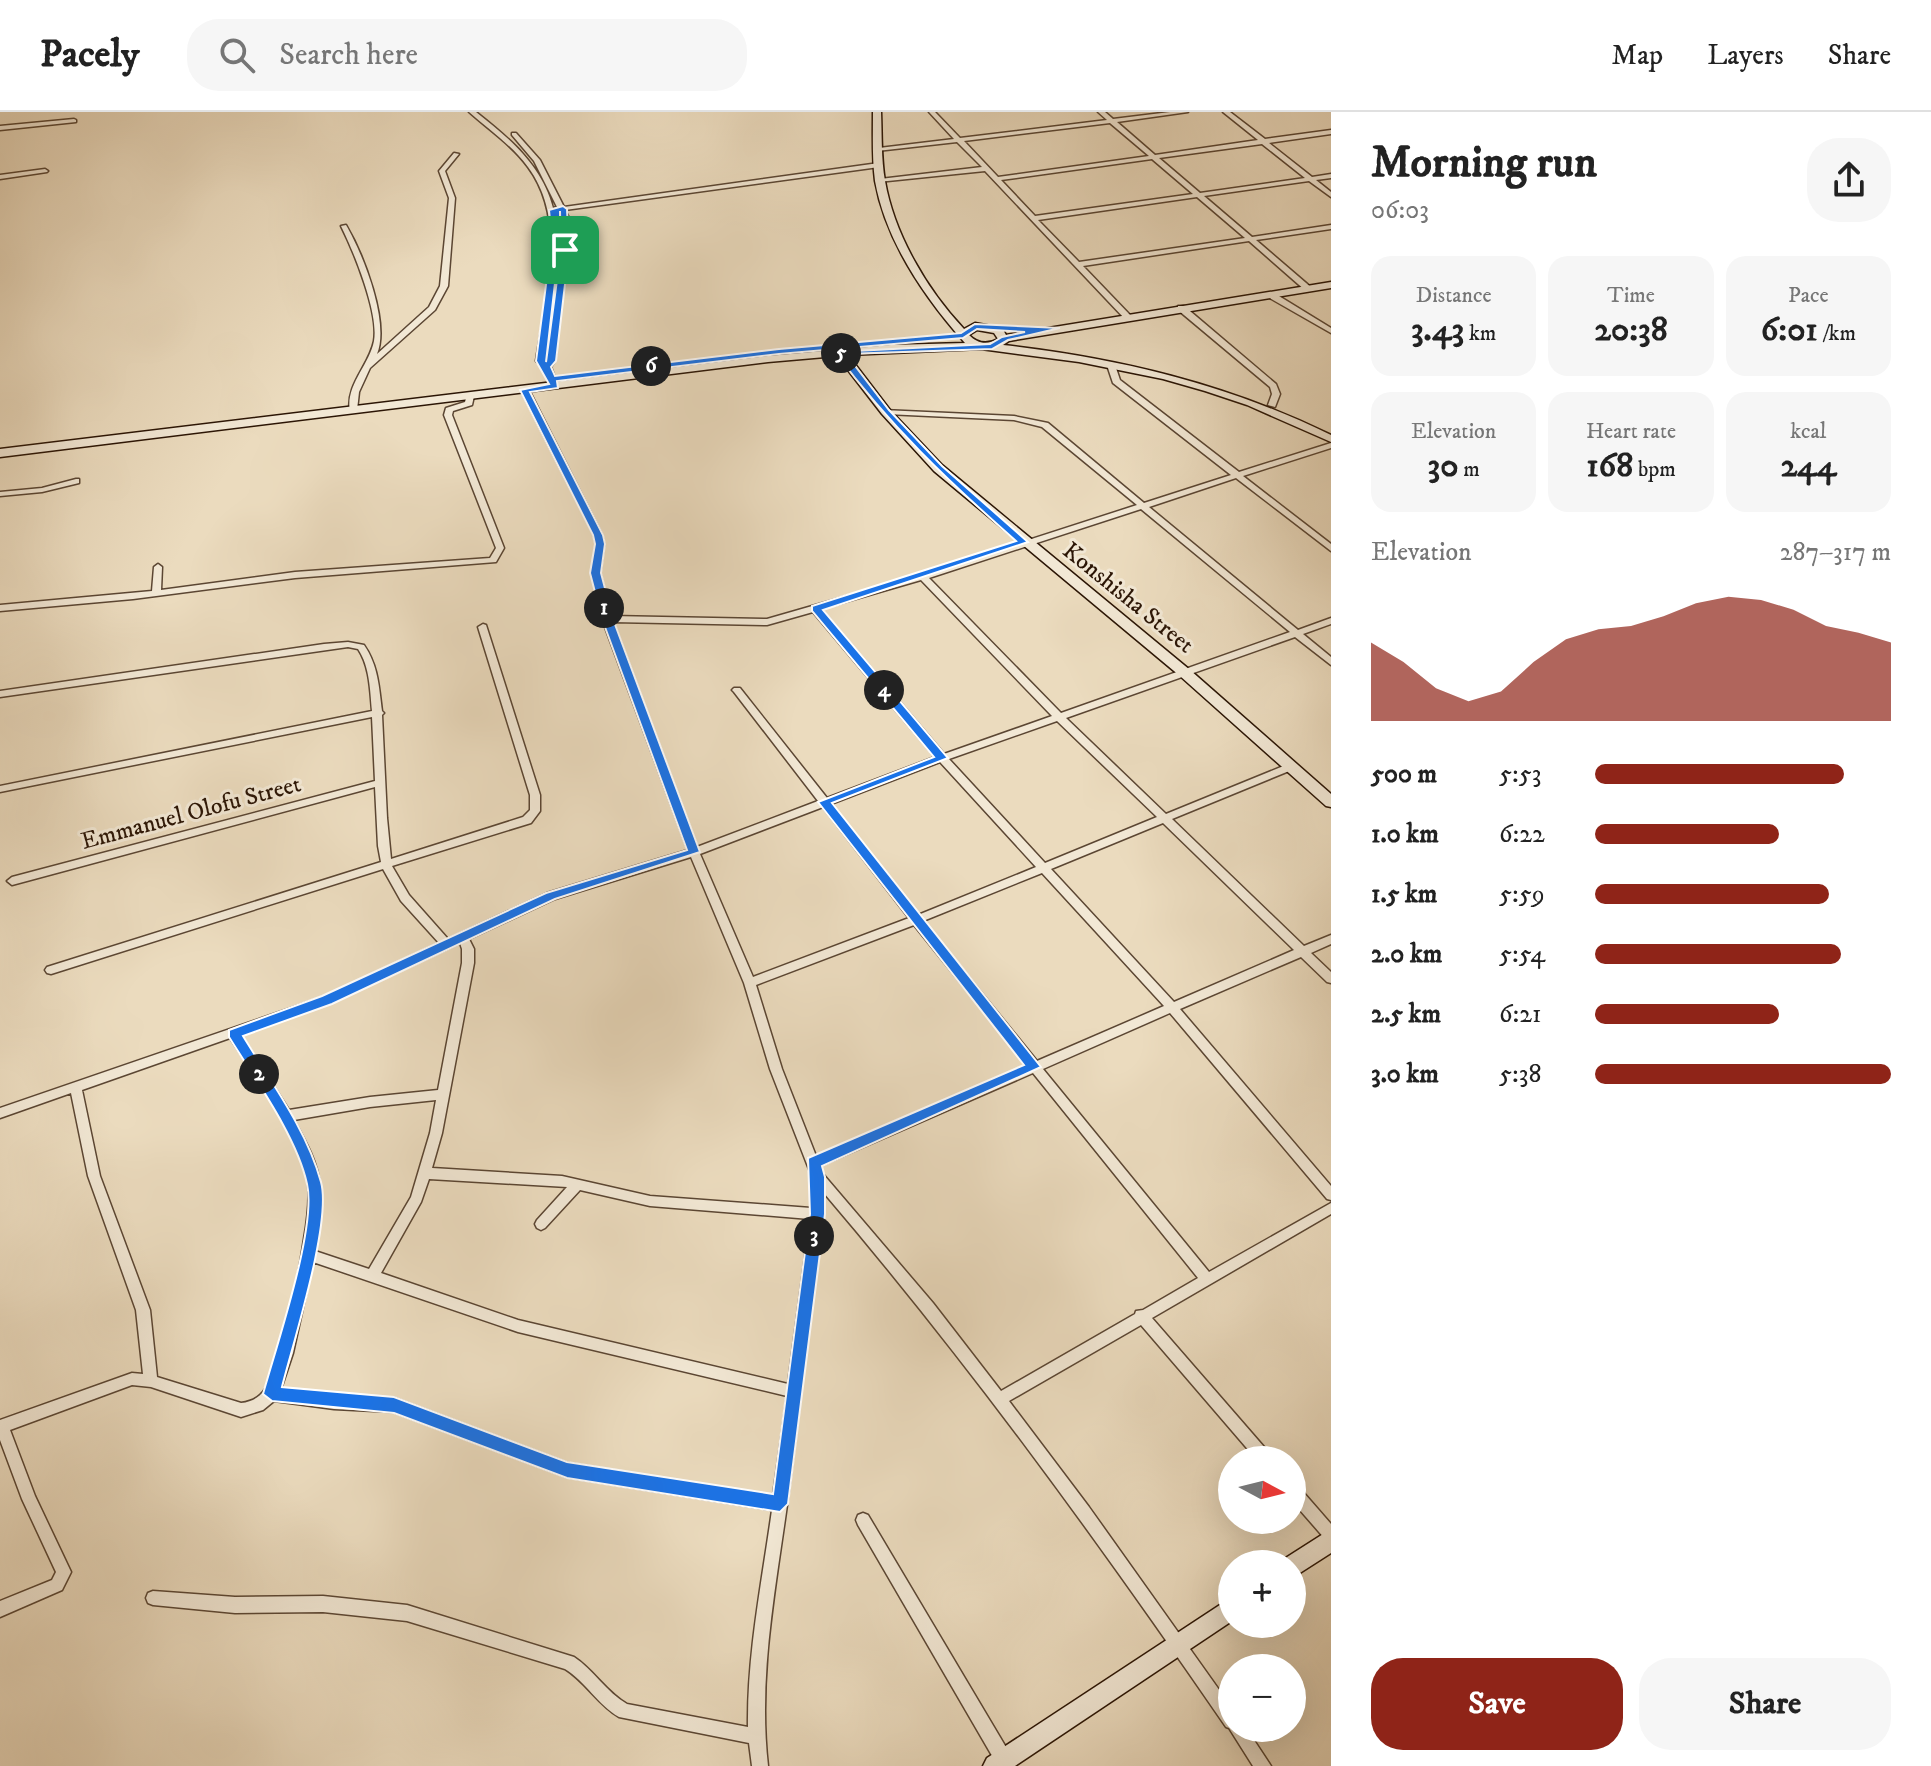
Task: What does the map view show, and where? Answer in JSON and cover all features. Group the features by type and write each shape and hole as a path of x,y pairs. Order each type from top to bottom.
{"main road":[{"path":"877,112 880,181 897,229 941,306 963,335 978,346"},
{"path":"992,347 1003,336 1331,285"},
{"path":"941,306 975,326 1003,336 1185,375 1272,405 1331,431"},
{"path":"0,446 553,382 767,353 963,335 975,326"},
{"path":"1067,350 1059,345 1056,337 1069,326"},
{"path":"0,453 353,406 525,390 553,382 840,352 978,346 1111,365 1204,388 1331,439"},
{"name":"Konshisha Street","path":"840,352 886,412 938,468 1023,542 1185,673 1331,802"},
{"path":"1306,1556 1331,1537"},
{"path":"999,1763 1218,1618"}],"street":[{"path":"472,112 516,146 537,176 553,210 556,248 540,361 547,367 553,382"},
{"path":"484,112 528,148 563,209 567,235 551,361 547,367"},
{"path":"877,112 883,112"},
{"path":"932,112 1127,316"},
{"path":"1101,112 1309,289"},
{"path":"879,150 1185,112"},
{"path":"1226,112 1331,195"},
{"path":"0,128 74,121"},
{"path":"997,179 1331,132"},
{"path":"368,366 432,308 441,294 446,277 452,198 442,171 446,161 456,154"},
{"path":"553,210 879,165"},
{"path":"880,181 985,169"},
{"path":"0,177 45,171"},
{"path":"1035,218 1331,176"},
{"path":"344,226 358,256 378,326 378,339 353,406"},
{"path":"1080,264 1331,227"},
{"path":"1271,295 1331,331"},
{"path":"1181,308 1273,386 1276,394 1272,405"},
{"path":"1111,365 1116,381 1240,474 1331,548"},
{"path":"525,390 600,540 596,573 607,619 694,852 750,983 776,1069 816,1170 998,1400 1218,1701"},
{"path":"0,608 156,593 295,575 497,558 500,548 448,415 449,410 469,403 470,396"},
{"path":"886,412 1014,418 1045,425 1331,662"},
{"path":"607,619 754,624 923,577 1023,542 1331,445"},
{"path":"0,494 76,481"},
{"path":"156,593 158,567"},
{"path":"923,577 1060,718 1300,953 1331,979"},
{"path":"816,609 942,758 1171,1006 1331,1195"},
{"path":"0,1113 327,1000 551,896 694,852 942,758 1331,621"},
{"path":"51,970 527,820 535,811 535,795 483,627"},
{"path":"0,694 349,645 366,651 377,688 379,783 387,865 403,895 446,944"},
{"path":"737,690 916,920 1206,1278"},
{"path":"0,789 379,713"},
{"path":"750,983 916,920 1290,767"},
{"name":"Emmanuel Olofu Street","path":"12,881 379,783"},
{"path":"372,1277 410,1212 424,1173 468,963 468,949 463,936"},
{"path":"816,1170 1034,1067 1331,939"},
{"path":"0,1609 57,1585 64,1572 29,1499 1,1426 132,1379 151,1381 241,1410 252,1409 272,1394 289,1340 308,1254 314,1183 286,1116 234,1034"},
{"path":"76,1089 94,1176 143,1310 151,1381"},
{"path":"286,1116 370,1102 442,1095"},
{"path":"760,1766 755,1736 792,1391 817,1214 816,1170"},
{"path":"424,1173 577,1185 650,1201 817,1214"},
{"path":"541,1224 577,1185"},
{"path":"998,1400 1331,1208"},
{"path":"308,1254 518,1326 792,1391"},
{"path":"1141,1315 1254,1446"},
{"path":"272,1394 394,1405 567,1470 780,1504"},
{"path":"1306,1507 1331,1537"},
{"path":"863,1520 999,1763"},
{"path":"153,1598 235,1605 323,1604 407,1613 569,1662 587,1672 609,1702 625,1711 755,1736"},
{"path":"1247,1742 1263,1766"}],"route":[{"path":"565,250 551,361 547,367 554,386 525,390 598,535 600,544 595,567 607,619 694,852 588,883 522,907 327,1000 234,1034 286,1116 314,1183 312,1230 305,1270 289,1340 272,1394 334,1402 394,1405 567,1470 780,1504 785,1444 817,1214 818,1177 813,1163 1034,1067 824,802 942,758 816,609 923,577 1023,542 938,468 886,412 840,352 992,347 1005,338 1056,328 998,330 975,326 963,335 916,341 779,351 552,379 547,367 540,361 555,256 556,223 553,210 563,209 566,218 565,250"}]}
